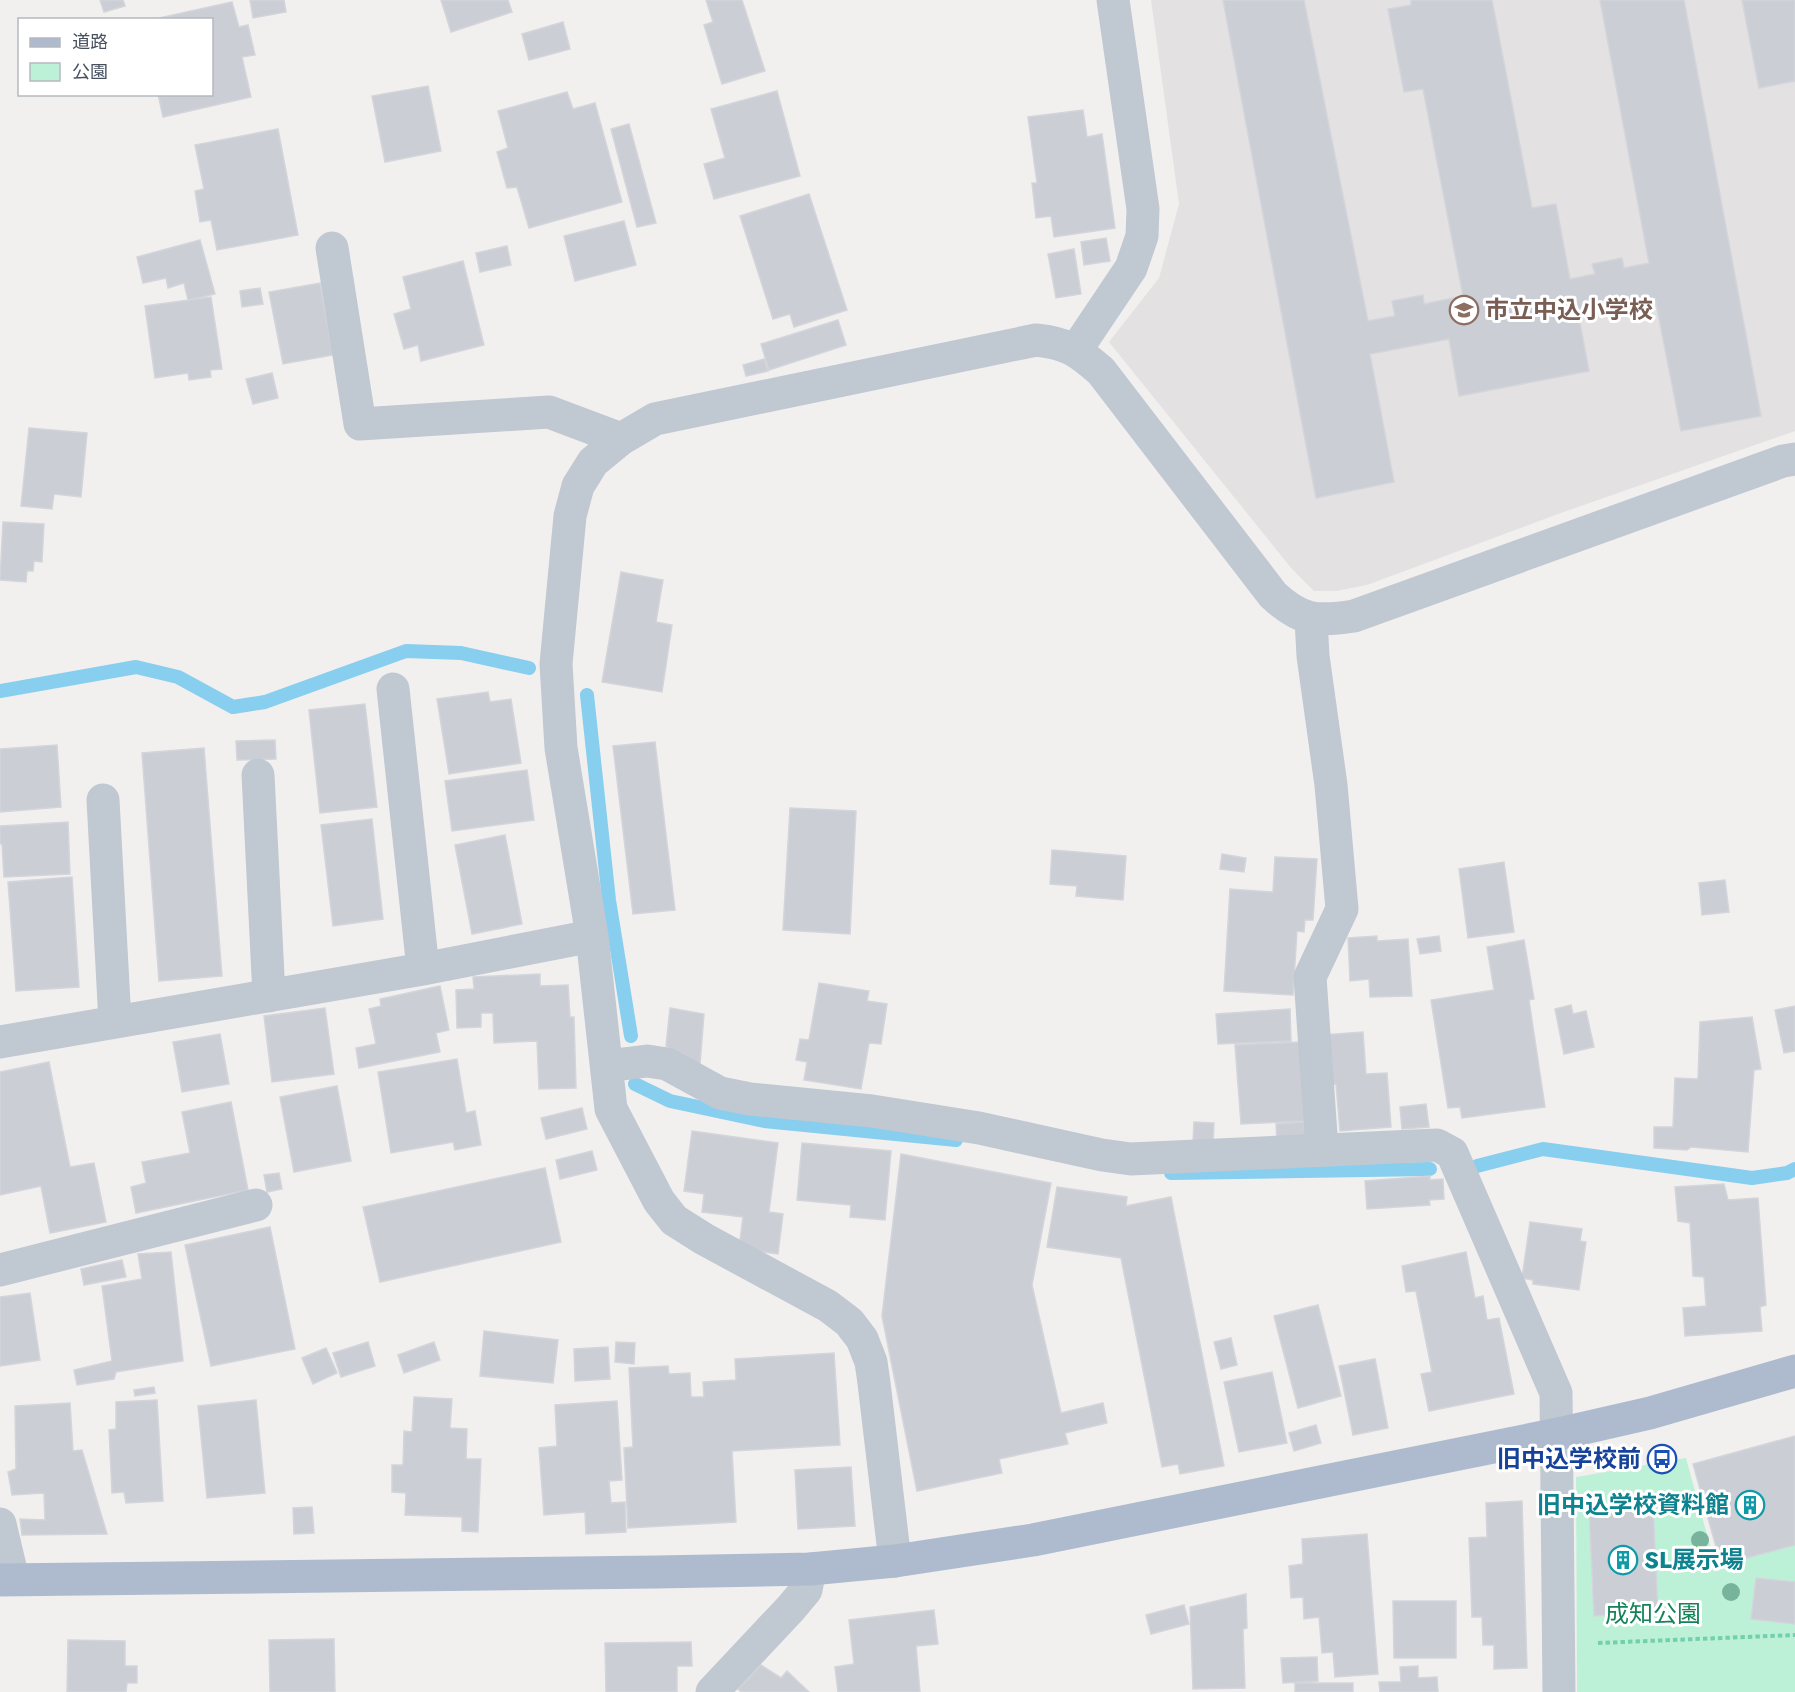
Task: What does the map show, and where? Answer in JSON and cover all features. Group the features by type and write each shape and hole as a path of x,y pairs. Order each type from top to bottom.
{"main road":[{"path":"6,1579 810,1569 894,1561 1045,1538 1558,1434 1660,1410 1795,1371"}],"street":[{"path":"1076,350 1131,268 1142,236 1143,209 1113,0"},
{"path":"332,248 360,424 549,412 621,439"},
{"path":"894,1561 871,1362 862,1339 849,1322 828,1306 704,1239 674,1220 659,1201 610,1109 608,1066 592,936 561,748 556,664 570,516 578,486 593,462 621,439 655,419 1036,340 1057,342 1076,350 1101,371 1273,595 1287,608 1311,619 1331,620 1354,616 1772,465 1795,459"},
{"path":"1311,619 1331,785 1342,909 1310,977 1322,1149"},
{"path":"393,689 423,969"},
{"path":"258,775 269,996"},
{"path":"102,800 115,1022"},
{"path":"0,1042 423,969 592,936"},
{"path":"608,1066 647,1061 667,1064 720,1093 750,1099 872,1111 955,1124 1131,1159 1437,1145 1452,1153 1556,1393 1559,1692"},
{"path":"0,1270 256,1205"},
{"path":"0,1524 6,1579"},
{"path":"712,1692 792,1608 806,1590 810,1569"}],"path":[{"path":"1558,1645 1795,1635"}],"shaded area":[{"name":"市立中込小学校","path":"1151,0 1795,0 1795,431 1558,514 1367,585 1336,591 1314,591 1292,569 1109,342 1159,278 1179,204"}],"green space":[{"name":"成知公園","path":"1686,1458 1717,1571 1720,1570 1719,1564 1795,1543 1795,1692 1577,1692 1576,1477"}],"building":[{"path":"100,0 123,0 125,6 104,12"},
{"path":"250,0 284,0 286,12 253,18"},
{"path":"441,0 508,0 512,12 451,32"},
{"path":"706,0 742,0 765,71 722,84 704,25 713,22"},
{"path":"1223,0 1304,0 1368,321 1395,316 1392,301 1423,295 1424,304 1463,296 1423,89 1404,92 1388,9 1411,5 1411,0 1492,0 1532,208 1556,204 1570,279 1595,274 1592,264 1622,258 1624,268 1649,263 1600,0 1684,0 1761,416 1681,431 1655,298 1578,312 1589,371 1459,396 1449,339 1370,354 1394,482 1316,498"},
{"path":"1742,0 1795,0 1795,81 1759,88"},
{"path":"232,2 239,27 248,25 255,55 242,57 251,97 163,117 158,96 213,96 213,18 159,18"},
{"path":"563,22 570,49 529,60 522,34"},
{"path":"428,86 441,151 385,162 372,96"},
{"path":"777,91 800,176 714,199 704,164 725,158 711,109"},
{"path":"567,92 573,109 595,103 622,202 529,228 517,187 507,188 497,152 508,148 498,111"},
{"path":"1083,110 1087,137 1102,134 1115,228 1054,237 1051,216 1036,218 1032,183 1037,183 1028,117"},
{"path":"629,124 656,223 637,227 611,129"},
{"path":"278,129 298,235 217,250 211,220 200,222 195,191 204,189 195,145"},
{"path":"809,194 847,310 794,327 790,314 773,319 740,216"},
{"path":"624,221 636,265 575,281 564,236"},
{"path":"1106,238 1110,261 1084,265 1081,242"},
{"path":"200,240 215,294 188,300 184,283 168,288 166,278 143,283 137,257"},
{"path":"507,246 511,265 480,272 476,253"},
{"path":"1074,249 1081,294 1056,298 1048,254"},
{"path":"463,261 484,345 421,361 418,345 404,349 394,314 411,309 403,277"},
{"path":"320,283 333,355 283,364 269,292"},
{"path":"260,288 263,304 242,307 240,291"},
{"path":"211,297 222,369 210,370 211,377 189,380 188,373 155,378 145,306"},
{"path":"838,320 846,345 769,370 761,344"},
{"path":"764,359 768,371 746,376 743,365"},
{"path":"272,373 278,398 253,404 246,379"},
{"path":"29,428 87,433 81,497 54,494 52,509 21,506"},
{"path":"3,522 44,524 42,562 34,561 33,571 27,571 26,582 0,580"},
{"path":"621,572 663,580 656,622 672,625 662,692 602,682"},
{"path":"488,692 490,702 511,699 521,763 449,774 437,699"},
{"path":"365,704 377,807 320,813 309,710"},
{"path":"275,740 276,759 237,760 236,741"},
{"path":"655,742 675,910 633,914 613,746"},
{"path":"57,745 61,807 0,812 0,749"},
{"path":"204,748 222,976 159,981 142,753"},
{"path":"527,770 534,820 452,831 445,781"},
{"path":"790,808 856,811 850,934 783,930"},
{"path":"372,819 383,919 333,926 321,825"},
{"path":"68,822 70,874 4,877 0,826"},
{"path":"505,835 522,924 472,934 455,845"},
{"path":"1052,850 1126,856 1123,900 1076,896 1077,886 1050,884"},
{"path":"1222,854 1246,858 1244,872 1220,869"},
{"path":"1275,857 1317,859 1313,920 1305,920 1304,932 1297,931 1293,995 1224,991 1230,889 1273,892"},
{"path":"1504,862 1514,932 1468,938 1459,869"},
{"path":"72,877 79,987 16,991 8,882"},
{"path":"1725,880 1729,912 1702,915 1699,883"},
{"path":"1377,936 1377,941 1408,939 1412,996 1370,997 1369,979 1350,981 1348,938"},
{"path":"1439,936 1441,951 1420,954 1417,939"},
{"path":"1524,940 1534,999 1529,1000 1545,1107 1462,1118 1460,1107 1448,1108 1431,1000 1494,990 1487,947"},
{"path":"540,974 540,986 568,985 570,1017 574,1017 576,1088 539,1089 537,1041 494,1043 493,1013 481,1013 481,1027 457,1028 456,990 474,989 473,977"},
{"path":"819,983 869,991 867,1001 887,1004 881,1044 869,1043 861,1089 804,1080 807,1062 796,1060 800,1039 809,1040"},
{"path":"440,986 449,1030 436,1033 440,1052 359,1068 356,1048 376,1044 369,1009 381,1006 380,999"},
{"path":"1571,1005 1573,1014 1586,1011 1594,1047 1564,1054 1555,1009"},
{"path":"1795,1006 1795,1051 1784,1053 1775,1010"},
{"path":"325,1008 334,1074 272,1082 264,1016"},
{"path":"670,1008 704,1014 700,1064 697,1066 666,1046"},
{"path":"1290,1009 1291,1041 1218,1044 1216,1014"},
{"path":"1752,1017 1761,1069 1754,1070 1748,1152 1691,1147 1687,1150 1654,1148 1654,1127 1673,1127 1675,1078 1698,1079 1700,1022"},
{"path":"1363,1032 1366,1074 1387,1073 1391,1127 1340,1131 1336,1084 1325,1085 1322,1035"},
{"path":"220,1034 229,1084 182,1092 173,1042"},
{"path":"1300,1042 1304,1121 1241,1124 1235,1045"},
{"path":"457,1059 466,1113 475,1111 481,1145 455,1150 453,1142 391,1153 378,1072"},
{"path":"49,1062 70,1167 94,1163 106,1222 50,1233 41,1186 0,1195 0,1072"},
{"path":"337,1086 351,1161 294,1172 280,1097"},
{"path":"231,1102 248,1190 136,1213 131,1187 146,1183 142,1162 190,1153 182,1112"},
{"path":"1426,1104 1429,1127 1402,1129 1400,1107"},
{"path":"582,1108 587,1129 546,1139 541,1118"},
{"path":"1194,1122 1214,1123 1213,1143 1193,1142"},
{"path":"1304,1122 1305,1140 1277,1142 1276,1124"},
{"path":"692,1131 778,1143 769,1212 783,1214 778,1254 756,1251 740,1240 743,1217 702,1212 704,1194 684,1191"},
{"path":"802,1143 891,1151 885,1220 850,1217 851,1205 797,1200"},
{"path":"592,1151 597,1170 560,1179 556,1160"},
{"path":"901,1154 1051,1183 1032,1285 1061,1413 1103,1403 1107,1423 1065,1433 1068,1444 999,1459 1002,1473 917,1491 882,1316"},
{"path":"545,1168 561,1242 380,1282 363,1207"},
{"path":"279,1173 282,1189 267,1192 264,1175"},
{"path":"1430,1176 1430,1180 1443,1179 1444,1199 1429,1200 1430,1205 1367,1209 1365,1181"},
{"path":"1724,1184 1728,1200 1758,1198 1766,1305 1760,1307 1762,1331 1685,1336 1683,1308 1706,1306 1704,1277 1693,1276 1690,1223 1678,1221 1675,1187"},
{"path":"1057,1187 1127,1197 1126,1206 1171,1197 1224,1466 1180,1474 1178,1464 1162,1467 1121,1258 1047,1247"},
{"path":"1530,1222 1582,1229 1580,1241 1586,1242 1579,1290 1533,1284 1533,1280 1522,1278"},
{"path":"270,1227 295,1349 211,1366 185,1245"},
{"path":"171,1252 183,1361 116,1372 114,1379 77,1385 74,1370 112,1361 102,1286 142,1279 138,1254"},
{"path":"1466,1252 1475,1298 1483,1296 1487,1320 1499,1318 1514,1394 1429,1411 1421,1374 1432,1372 1416,1291 1406,1292 1402,1266"},
{"path":"122,1260 126,1277 84,1285 81,1269"},
{"path":"30,1293 40,1360 0,1366 0,1297"},
{"path":"1318,1305 1341,1396 1298,1408 1274,1316"},
{"path":"484,1331 558,1340 553,1383 480,1376"},
{"path":"1231,1338 1237,1365 1221,1369 1214,1342"},
{"path":"368,1342 375,1366 341,1377 333,1353"},
{"path":"434,1342 440,1360 404,1373 398,1355"},
{"path":"616,1342 635,1343 634,1364 615,1362"},
{"path":"608,1347 610,1379 575,1381 574,1349"},
{"path":"326,1348 337,1373 313,1384 302,1358"},
{"path":"834,1353 840,1445 732,1451 736,1522 628,1528 624,1448 633,1447 629,1368 668,1366 669,1374 690,1373 691,1397 704,1397 703,1382 736,1380 735,1359"},
{"path":"1375,1359 1388,1428 1353,1435 1339,1366"},
{"path":"1272,1372 1287,1443 1239,1452 1224,1382"},
{"path":"154,1387 155,1393 135,1396 134,1390"},
{"path":"414,1397 452,1399 450,1428 467,1429 466,1459 481,1459 478,1532 462,1531 462,1517 405,1515 406,1493 392,1492 392,1465 403,1465 404,1431 412,1432"},
{"path":"157,1400 163,1501 126,1503 124,1492 112,1493 109,1430 116,1429 116,1402"},
{"path":"256,1400 265,1493 207,1498 198,1406"},
{"path":"617,1401 622,1480 609,1481 611,1503 625,1502 626,1532 586,1534 585,1512 544,1515 539,1448 557,1446 555,1405"},
{"path":"70,1403 73,1451 82,1450 107,1534 22,1535 20,1519 45,1520 44,1493 12,1495 8,1472 16,1469 15,1406"},
{"path":"1316,1425 1321,1443 1294,1451 1289,1433"},
{"name":"旧中込学校資料館","path":"1795,1436 1795,1545 1721,1565 1693,1464"},
{"path":"851,1467 855,1526 798,1529 795,1470"},
{"path":"1522,1501 1527,1668 1494,1669 1494,1645 1483,1645 1482,1617 1472,1617 1469,1538 1487,1537 1486,1503"},
{"name":"SL展示場","path":"1653,1504 1658,1613 1594,1616 1589,1508"},
{"path":"312,1507 314,1533 294,1534 293,1508"},
{"path":"1367,1534 1378,1674 1335,1677 1333,1652 1322,1653 1319,1617 1304,1619 1303,1597 1291,1598 1289,1566 1303,1564 1302,1539"},
{"path":"1756,1578 1795,1582 1795,1624 1751,1619"},
{"path":"1246,1594 1247,1628 1243,1629 1245,1688 1193,1689 1190,1607"},
{"path":"1393,1601 1456,1601 1456,1658 1394,1658"},
{"path":"1184,1605 1189,1624 1151,1634 1146,1615"},
{"path":"934,1610 938,1644 916,1646 920,1692 838,1692 835,1667 854,1664 849,1620"},
{"path":"334,1639 335,1692 270,1692 269,1640"},
{"path":"68,1640 125,1641 125,1666 137,1666 137,1683 127,1683 126,1692 67,1692"},
{"path":"691,1642 692,1666 677,1666 677,1692 606,1692 605,1643"},
{"path":"1317,1657 1318,1681 1283,1683 1281,1658"},
{"path":"761,1665 781,1678 787,1671 809,1692 741,1692 738,1689"},
{"path":"1418,1666 1418,1678 1437,1677 1438,1692 1380,1692 1379,1682 1401,1682 1400,1667"},
{"path":"1295,1683 1353,1683 1353,1692 1295,1692"}],"waterway":[{"path":"0,691 136,667 178,677 233,707 265,702 406,651 461,653 529,668"},
{"path":"587,695 609,900 631,1036"},
{"path":"635,1084 670,1101 764,1121 956,1140"},
{"path":"1477,1166 1543,1149 1752,1178 1787,1173 1795,1169"},
{"path":"1171,1173 1430,1169"}],"place":[{"name":"市立中込小学校","path":"1464,310"},
{"name":"旧中込学校前","path":"1662,1459"},
{"name":"旧中込学校資料館","path":"1750,1505"},
{"name":"SL展示場","path":"1623,1560"}]}
